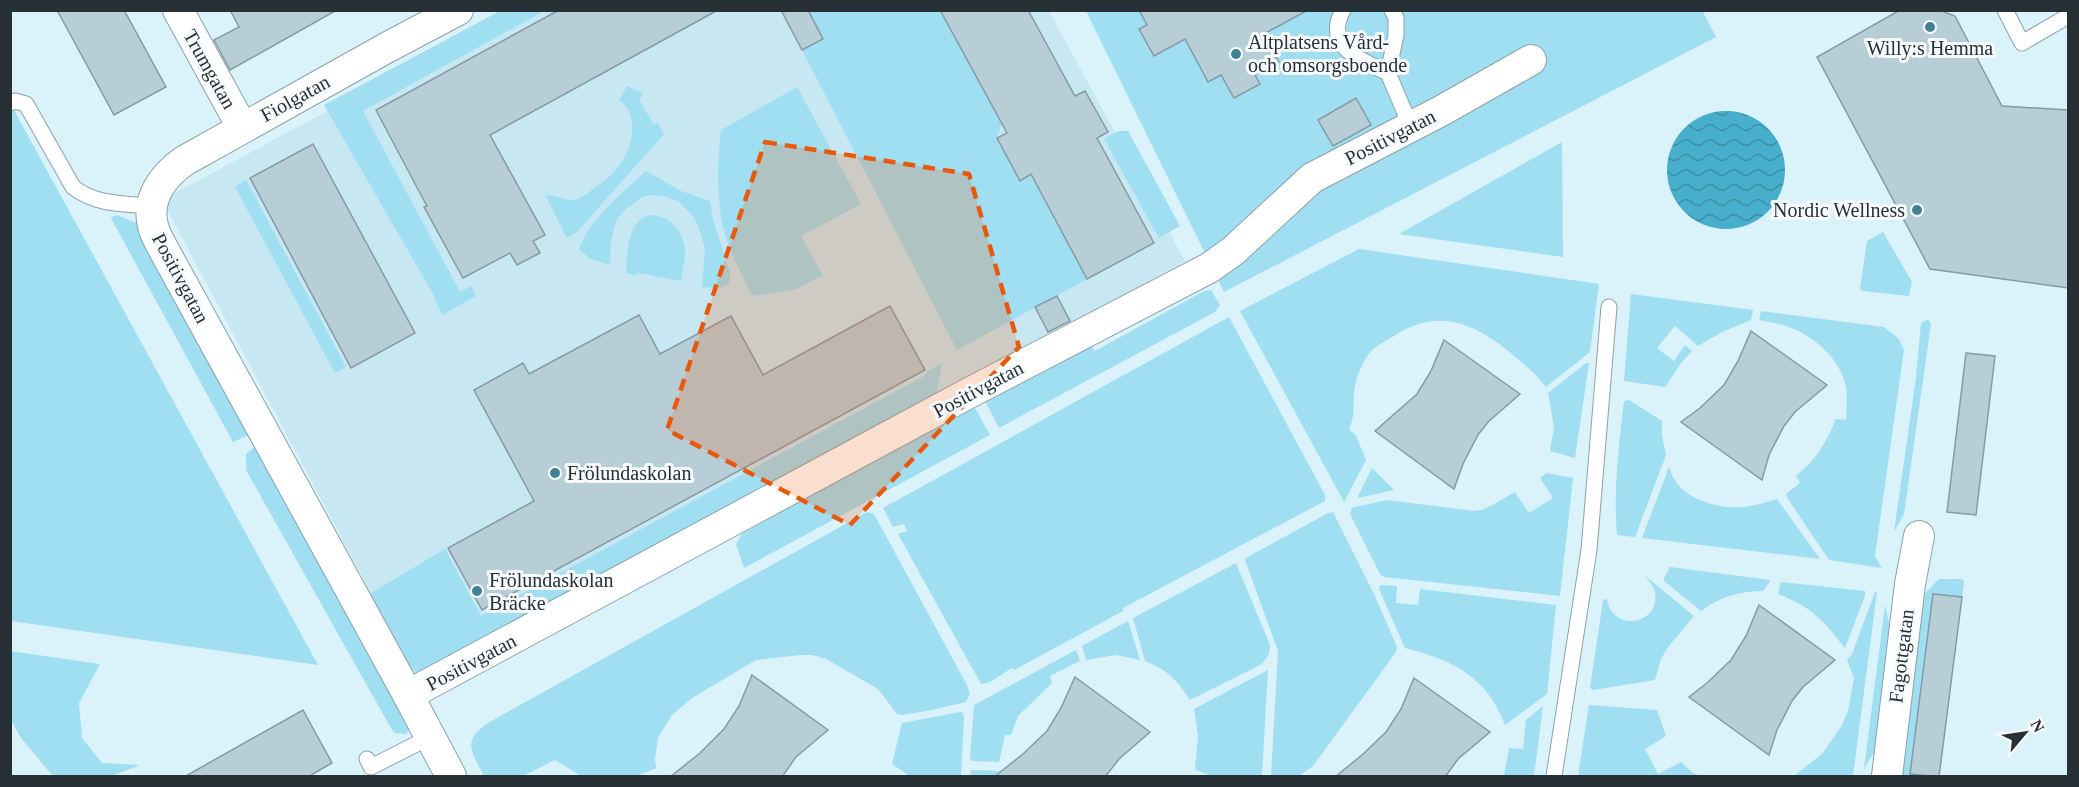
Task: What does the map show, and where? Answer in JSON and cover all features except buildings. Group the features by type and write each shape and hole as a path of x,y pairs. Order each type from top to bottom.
{"street":[{"name":"Trumgatan","path":"178,10 242,127"},
{"name":"Fiolgatan","path":"152,206 159,185 170,171 184,161 458,10"},
{"name":"Positivgatan","path":"408,695 969,393 1209,268 1233,251 1312,178 1411,127 1531,60"},
{"name":"Positivgatan","path":"152,206 153,225 165,252 451,777"},
{"name":"Fagottgatan","path":"1887,777 1910,584 1919,536"}],"lane":[{"path":"1343,10 1336,27 1341,43 1359,59 1388,73"},
{"path":"1392,10 1396,18 1396,35 1388,73 1411,127"},
{"path":"2005,10 2022,43 2068,16"},
{"path":"10,103 26,104 73,187 82,195 118,204 152,206"},
{"path":"1554,777 1589,550 1609,307"},
{"path":"367,759 371,767 430,737"}],"highlighted area":[{"path":"765,142 969,174 1019,347 850,525 667,430"}],"shaded area":[{"path":"1702,10 1716,37 1224,292 1086,11"},
{"path":"500,11 544,11 363,111 460,292 471,286 476,296 442,315 433,294 324,105"},
{"name":"Frölundaskolan","path":"514,11 1049,11 1185,261 420,685 162,200"},
{"path":"808,11 940,11 1002,124 997,138 1019,180 1031,174 1087,279 957,350 802,50 823,39"},
{"path":"627,86 643,93 639,99 653,124 658,123 664,134 576,233 567,238 545,195 569,200 579,198 608,178 621,164 629,147 632,128 628,108 619,100"},
{"path":"797,87 861,204 801,236 823,275 796,289 752,296 729,248 723,229 718,171 721,130"},
{"path":"10,103 318,665 11,621"},
{"path":"1118,131 1128,131 1180,226 1159,238 1104,139"},
{"path":"1562,142 1563,257 1399,234"},
{"path":"646,171 681,191 710,201 713,220 730,272 726,286 702,287 705,249 698,225 678,201 666,197 644,196 627,208 616,220 611,242 610,265 591,259 579,250 590,227 617,197"},
{"path":"246,180 346,367 335,373 235,187"},
{"path":"117,215 137,223 251,434 233,442 112,220 111,217"},
{"path":"649,215 656,215 669,221 679,231 685,252 681,281 639,273 635,275 626,273 632,231 641,219"},
{"path":"1883,232 1912,282 1909,296 1860,289 1867,241"},
{"path":"1359,249 1599,284 1590,352 1546,387 1531,370 1500,344 1458,323 1428,322 1413,326 1374,348 1360,369 1349,429 1356,436 1366,460 1344,502 1240,311"},
{"path":"1211,290 1220,305 1215,312 999,428 983,397 1090,344 1095,351 1204,291"},
{"path":"1631,294 1753,310 1751,320 1722,332 1698,346 1675,326 1657,348 1674,361 1685,345 1692,351 1665,387 1624,381"},
{"path":"1761,311 1884,327 1899,339 1904,350 1875,556 1882,568 1829,560 1788,499 1786,494 1800,483 1796,476 1820,450 1836,419 1846,420 1846,387 1838,367 1824,349 1796,330 1759,320"},
{"path":"1229,317 1325,495 1325,501 1123,608 1123,611 1014,670 1012,668 990,682 981,684 898,534 907,531 904,524 893,527 883,508"},
{"path":"1928,319 1931,324 1904,514 1894,532 1916,377 1921,323"},
{"path":"942,363 935,403 426,677 406,666 366,596 445,549 481,616 924,376"},
{"path":"1589,363 1575,458 1550,451 1554,427 1548,393"},
{"path":"1629,400 1662,421 1666,455 1635,537 1617,535 1616,518 1620,435 1624,401"},
{"path":"964,405 974,406 990,435 744,568 736,544 742,534"},
{"path":"257,445 410,729 406,734 395,733 392,730 246,470 246,454"},
{"path":"1669,467 1680,487 1696,498 1715,505 1744,507 1777,499 1820,559 1642,538"},
{"path":"1372,468 1394,490 1358,498 1358,496"},
{"path":"1547,473 1573,478 1560,596 1384,577 1380,574 1350,514 1352,508 1387,500 1475,511 1485,509 1515,492 1529,513 1553,498 1540,478"},
{"path":"867,512 874,514 967,685 970,694 966,702 932,710 897,714 878,689 826,659 801,655 756,660 692,698 672,715 658,738 656,768 637,776 581,776 555,760 523,776 484,776 471,747 474,736 488,723"},
{"path":"1333,512 1374,594 1397,647 1396,652 1313,766 1299,776 1271,776 1278,651 1245,560"},
{"path":"1236,563 1270,645 1269,654 1262,664 1190,700 1171,676 1145,661 1133,618"},
{"path":"1670,567 1770,580 1763,591 1730,596 1701,611 1663,580"},
{"path":"1643,574 1694,616 1668,647 1661,659 1655,680 1593,690 1590,688 1603,600 1607,599 1611,611 1618,618 1627,621 1646,616 1652,610 1655,600 1654,589"},
{"path":"1939,579 1964,581 1962,598 1933,594 1911,776 1900,775 1923,597"},
{"path":"1781,582 1865,591 1845,648 1816,615 1800,604 1778,594"},
{"path":"1380,585 1397,586 1396,603 1418,605 1420,589 1556,605 1547,694 1505,725 1489,694 1466,673 1438,658 1405,648 1379,589"},
{"path":"1875,592 1877,592 1853,776 1794,776 1822,754 1841,727 1848,711 1854,678 1847,660 1852,654"},
{"path":"1885,605 1890,627 1875,751 1864,769"},
{"path":"1128,621 1140,660 1116,655 1086,660 1082,646"},
{"path":"1076,650 1080,661 1050,676 1052,683 1018,716 1011,735 1005,735 999,762 972,761 970,758 974,705"},
{"path":"10,651 100,664 79,703 82,738 102,763 140,765 112,776 53,776 21,738 11,720"},
{"path":"1268,670 1262,776 1210,776 1195,769 1198,736 1194,709"},
{"path":"1589,705 1657,710 1666,736 1645,749 1658,774 1681,762 1700,776 1578,776"},
{"path":"1543,706 1534,776 1504,776 1509,748 1523,749 1526,720"},
{"path":"963,713 964,718 961,776 906,776 907,774 892,764 902,723"},
{"path":"971,770 1001,771 1002,776 970,776"}],"water":[{"path":"1726,111 1749,116 1768,128 1780,147 1785,170 1780,193 1768,212 1749,224 1726,229 1703,224 1684,212 1672,193 1667,170 1672,147 1684,128 1703,116"}],"place":[{"name":"Willy:s Hemma","path":"1930,27"},
{"name":"Altplatsens Vård- och omsorgsboende","path":"1236,54"},
{"name":"Nordic Wellness","path":"1917,210"},
{"name":"Frölundaskolan","path":"555,473"},
{"name":"Frölundaskolan Bräcke","path":"477,591"}]}
